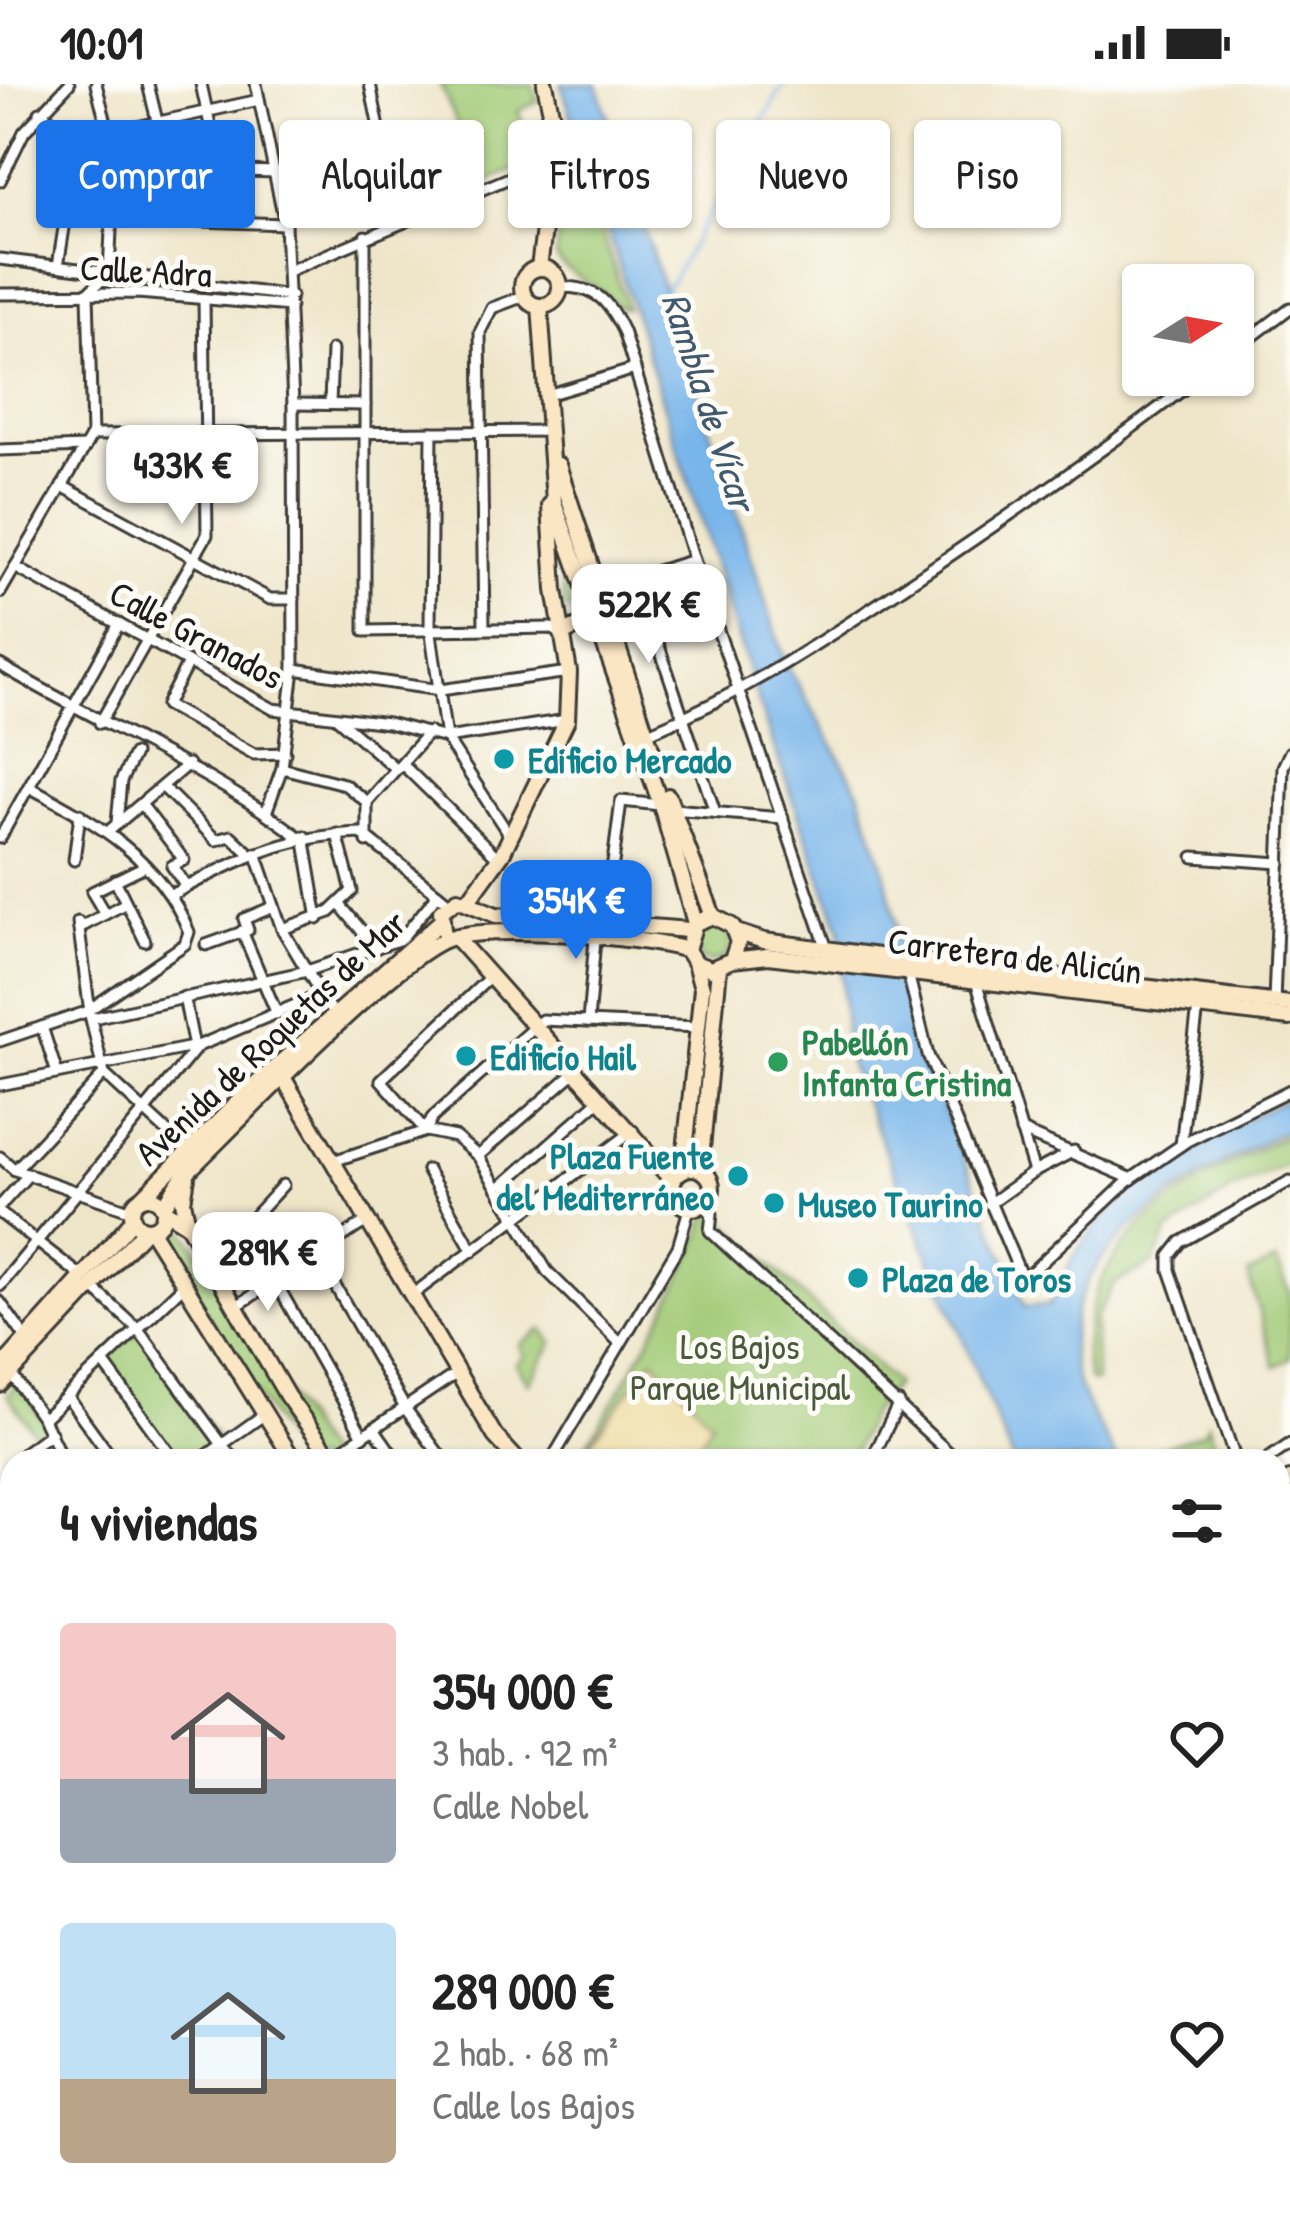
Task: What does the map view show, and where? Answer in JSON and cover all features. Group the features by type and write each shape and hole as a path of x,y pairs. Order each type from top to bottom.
{"main road":[{"path":"539,268 544,228"},
{"path":"539,268 551,271 560,287 556,299 540,306 524,296 524,278 539,268"},
{"path":"471,904 511,838 567,720 569,672 562,634 540,306"},
{"path":"459,936 692,926 713,916 727,921 736,932 726,964 700,1170 712,1185 697,1207 675,1199 702,988 691,956 692,926 667,807 562,485 550,431"},
{"path":"551,470 554,502 598,632 713,916"},
{"path":"562,634 584,624 598,632"},
{"path":"700,1170 679,1174 661,1162 575,1071 489,978 459,936 440,922 443,898 496,915 600,932 726,964"},
{"path":"459,936 478,919 471,904"},
{"name":"Avenida de Roquetas de Mar","path":"5,1366 140,1217 188,1151 440,922"},
{"name":"Carretera de Alicún","path":"736,932 909,966 1282,1003"},
{"name":"Avenida de Roquetas de Mar","path":"140,1217 160,1224 188,1171 416,958 459,936"},
{"name":"Carretera de Alicún","path":"726,964 762,955 830,954"},
{"name":"Carretera de Alicún","path":"909,966 976,981 1290,1018"},
{"path":"284,1079 507,1449"},
{"path":"188,1171 183,1201 188,1225 287,1396 325,1449"},
{"path":"188,1225 157,1199 140,1217 286,1449"},
{"name":"Avenida de Roquetas de Mar","path":"0,1385 5,1366 86,1280"}],"street":[{"path":"96,84 106,120"},
{"path":"148,84 157,120"},
{"path":"201,84 209,120"},
{"path":"256,84 279,187"},
{"path":"370,84 377,120"},
{"path":"0,182 40,112 62,86"},
{"path":"168,120 260,100"},
{"path":"40,112 52,120"},
{"path":"255,172 277,172"},
{"path":"58,266 64,228"},
{"path":"0,593 92,435 88,293 109,273 111,228"},
{"path":"267,810 285,753 294,669 293,404 285,228"},
{"path":"288,271 383,228"},
{"path":"365,236 365,631 551,628 562,634"},
{"name":"Calle Adra","path":"0,259 290,301"},
{"path":"560,287 586,287 608,300 694,560 745,691 830,954"},
{"name":"Calle Adra","path":"0,294 290,301"},
{"path":"484,628 480,332 492,308 524,296"},
{"path":"100,723 207,535 204,299"},
{"path":"1254,335 1290,308"},
{"path":"331,404 332,350"},
{"path":"547,394 634,369"},
{"path":"646,734 745,691 793,663 1079,470 1175,396"},
{"path":"293,404 365,405"},
{"path":"92,435 550,431"},
{"path":"432,432 430,627 446,737 511,838"},
{"path":"0,450 85,447"},
{"path":"62,487 270,599 294,599"},
{"path":"598,589 694,560"},
{"name":"Calle Granados","path":"15,567 273,710 333,715 446,737"},
{"path":"636,578 715,812"},
{"path":"0,838 118,624"},
{"path":"188,663 166,705 254,754 285,753"},
{"path":"0,665 73,709 188,764 302,836 318,919"},
{"path":"294,669 440,690 569,672"},
{"path":"333,715 399,766 499,859"},
{"path":"446,737 567,720"},
{"path":"367,842 367,802 429,732"},
{"path":"1282,1003 1283,766 1290,752"},
{"path":"114,827 121,781 134,754"},
{"path":"114,827 188,764"},
{"path":"282,768 344,784 367,802"},
{"path":"29,787 114,827 171,895 189,932 185,944 138,972 89,1012"},
{"path":"164,788 216,840 231,836 252,853 282,929 317,996 334,1016"},
{"path":"588,1022 621,801 783,818"},
{"path":"141,804 184,860 172,866 186,887"},
{"path":"74,860 80,814"},
{"path":"484,846 499,822"},
{"path":"0,1041 89,1012 307,970 376,948 401,939 443,898 361,833 302,836 252,853 171,895"},
{"path":"282,929 318,919 341,906 352,891 337,834"},
{"path":"1194,856 1280,863"},
{"path":"105,914 92,892 145,866"},
{"path":"115,880 145,941"},
{"path":"126,903 79,925 89,1012 103,1069 188,1151"},
{"path":"341,906 376,948"},
{"path":"206,945 248,930 244,919 273,907"},
{"path":"242,932 277,1014"},
{"path":"909,966 928,1055 1023,1280 1132,1179 1181,1145 1290,1090"},
{"path":"426,1131 381,1080 489,978"},
{"path":"976,981 1034,1172"},
{"path":"0,1084 103,1069 196,1046 317,996"},
{"path":"184,997 196,1046"},
{"path":"1181,1145 1198,1007"},
{"path":"426,1131 432,1118 542,1020 698,1027"},
{"path":"42,1027 57,1073"},
{"path":"0,1286 196,1046"},
{"path":"15,1170 103,1069"},
{"path":"478,1156 575,1071"},
{"path":"504,1184 596,1103"},
{"path":"333,1161 426,1131 455,1137 478,1156 547,1271 620,1343"},
{"path":"412,1295 633,1131"},
{"path":"1021,1131 1132,1179"},
{"path":"989,1204 1074,1151"},
{"path":"0,1157 15,1170 140,1217"},
{"path":"427,1170 472,1251"},
{"path":"28,1174 0,1210 138,1329 226,1449"},
{"path":"1232,1449 1169,1270 1170,1256 1181,1242 1290,1181"},
{"path":"238,1234 283,1185"},
{"path":"558,1449 697,1207 712,1214 710,1231 946,1449"},
{"path":"259,1211 292,1270"},
{"path":"235,1307 368,1220"},
{"path":"316,1254 405,1408 435,1449"},
{"path":"275,1281 363,1436"},
{"path":"44,1419 184,1284"},
{"path":"0,1302 27,1340"},
{"path":"103,1362 166,1449"},
{"path":"5,1366 44,1419 58,1449"},
{"path":"345,1449 458,1372"},
{"path":"67,1396 105,1449"},
{"path":"877,1449 899,1402"},
{"path":"216,1449 262,1416"},
{"path":"374,1428 389,1449"},
{"path":"29,1449 51,1433"}],"green space":[{"path":"440,84 533,84 538,102 518,111 521,120 508,120 508,172 484,183 484,120 456,120"},
{"path":"559,228 601,228 627,308 619,307 555,256"},
{"path":"555,514 582,605 564,610"},
{"path":"712,924 725,930 731,943 725,956 712,962 699,956 693,943 699,930"},
{"path":"1290,1133 1290,1163 1233,1189 1168,1232 1154,1263 1114,1284 1095,1319 1096,1382 1090,1381 1085,1354 1088,1326 1097,1291 1113,1259 1163,1207 1226,1166"},
{"name":"Los Bajos Parque Municipal","path":"711,1208 896,1384 871,1413 855,1449 583,1449 683,1274"},
{"path":"173,1222 182,1226 321,1449 291,1449 162,1240 161,1231"},
{"path":"1276,1261 1290,1292 1290,1358 1275,1367 1248,1274"},
{"path":"138,1329 222,1444 215,1449 166,1449 103,1362"},
{"path":"542,1329 553,1343 529,1383 516,1364 524,1356 520,1345"},
{"path":"21,1381 48,1431 38,1438 7,1394"},
{"path":"1208,1423 1217,1449 1158,1449 1204,1432"}],"sand":[{"path":"653,1358 711,1421 698,1449 586,1449"}],"water":[{"path":"561,84 597,84 609,120 573,120"},
{"path":"607,228 644,228 785,661 859,791 886,875 899,938 901,986 920,1051 1025,1307 1049,1305 1080,1247 1149,1178 1290,1097 1290,1128 1176,1192 1109,1251 1085,1286 1073,1326 1074,1370 1111,1449 1008,1449 846,1055 840,930 764,719"}],"waterway":[{"name":"Rambla de Vícar","path":"663,295 784,84"}],"place":[{"name":"Edificio Mercado","path":"504,759"},
{"name":"Edificio Hail","path":"466,1056"},
{"name":"Pabellón Infanta Cristina","path":"778,1062"},
{"name":"Plaza Fuente del Mediterráneo","path":"738,1176"},
{"name":"Museo Taurino","path":"774,1203"},
{"name":"Plaza de Toros","path":"858,1278"}]}
